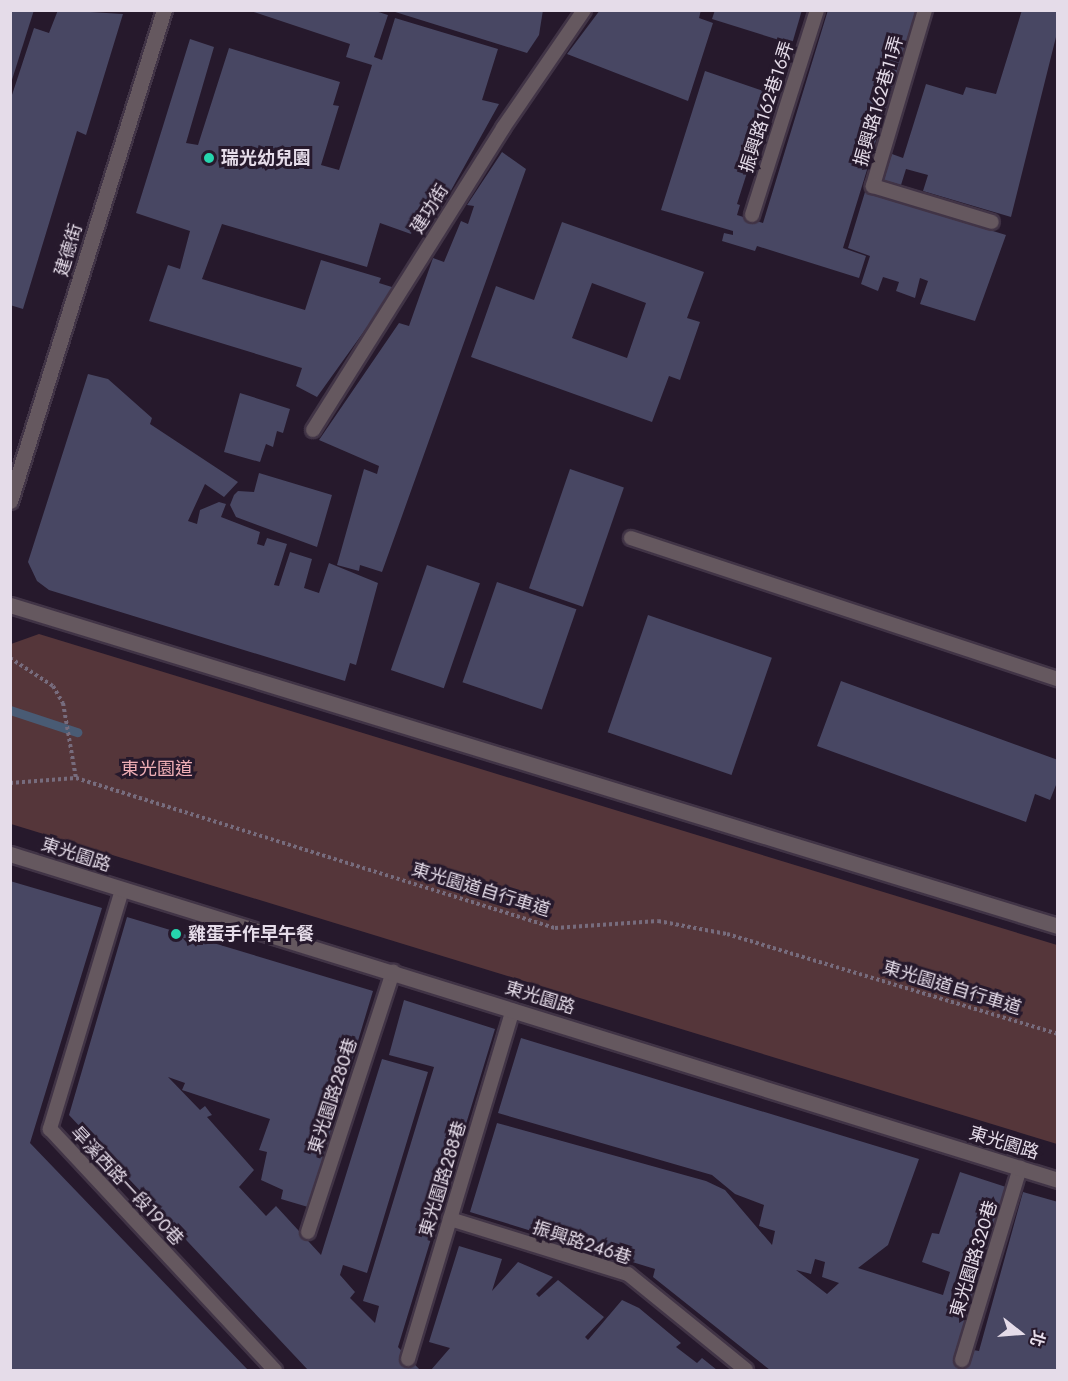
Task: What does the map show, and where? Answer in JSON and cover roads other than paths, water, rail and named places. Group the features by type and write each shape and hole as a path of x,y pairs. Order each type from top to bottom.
{"street":[{"name":"建德街","path":"10,501 164,10"},
{"path":"10,605 1058,926"},
{"name":"東光園路","path":"10,855 1058,1180"}],"lane":[{"name":"建功街","path":"313,430 502,128 584,10"},
{"name":"振興路162巷16弄","path":"752,215 817,10"},
{"name":"振興路162巷11弄","path":"925,10 873,186 992,222"},
{"path":"631,538 1057,677"},
{"name":"旱溪西路一段190巷","path":"122,890 50,1129 274,1371"},
{"name":"東光園路280巷","path":"309,1232 393,972"},
{"name":"東光園路288巷","path":"408,1359 513,1010"},
{"name":"東光園路320巷","path":"962,1360 1020,1168"},
{"name":"振興路246巷","path":"450,1220 628,1274 746,1371"}],"waterway":[{"path":"10,710 77,732"}],"place":[{"name":"瑞光幼兒園","path":"209,158"},
{"name":"雞蛋手作早午餐","path":"176,934"}],"park label":[{"name":"東光園道","path":"157,769"}]}
